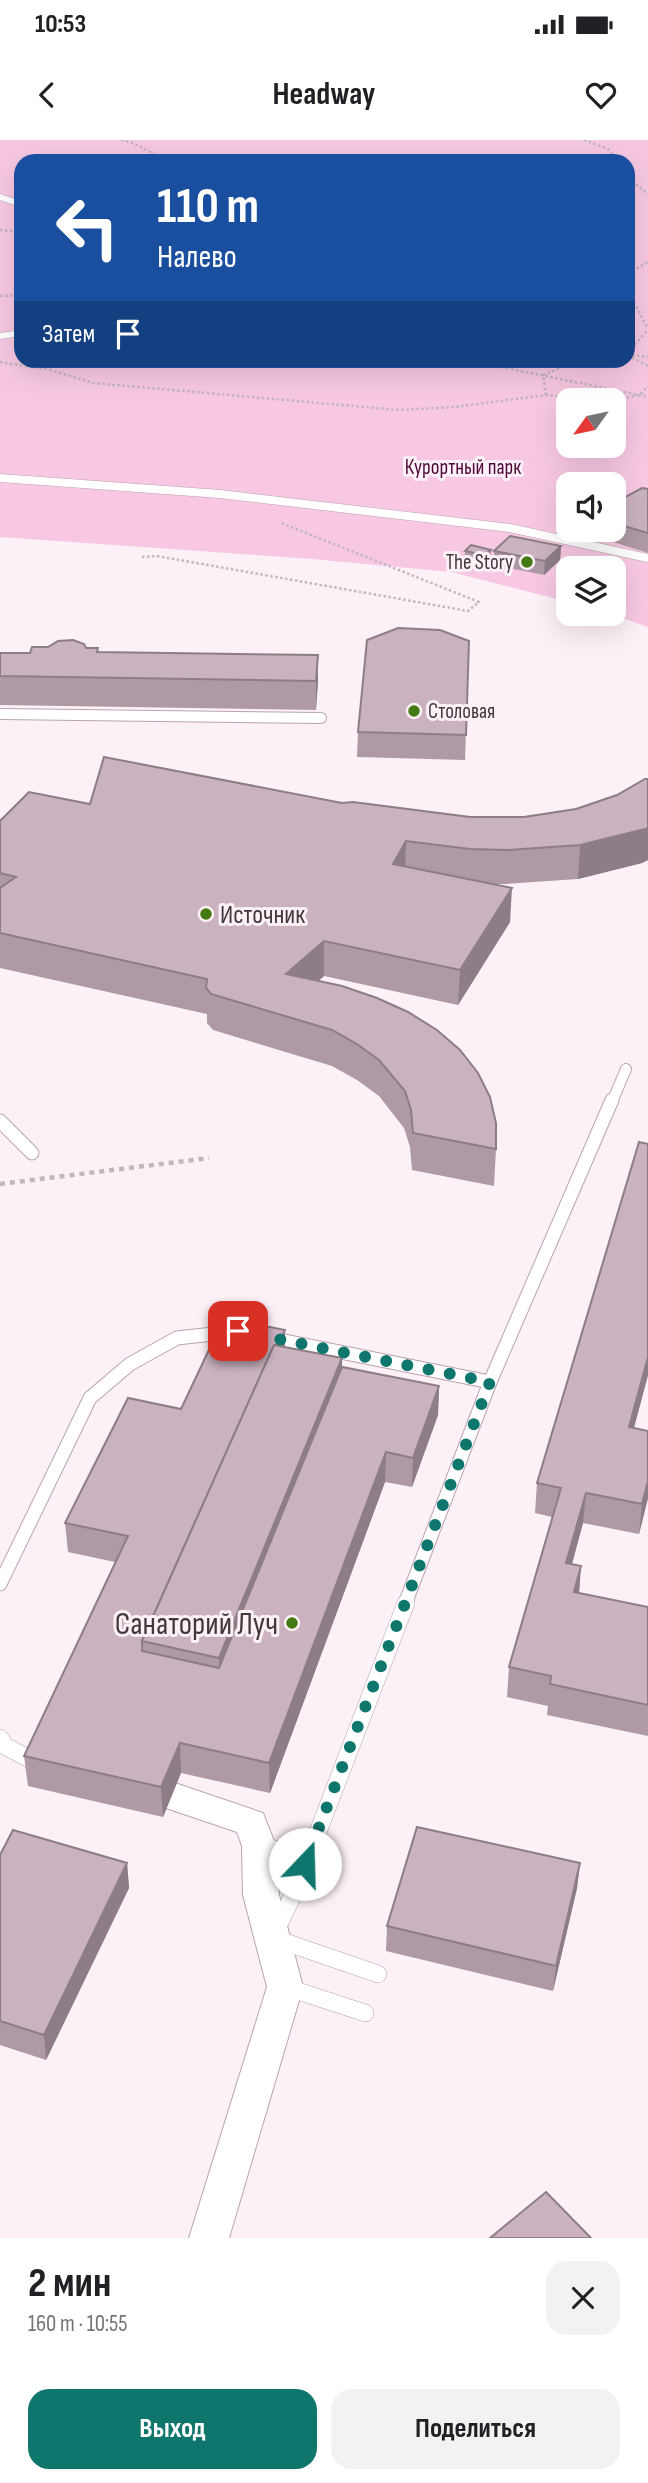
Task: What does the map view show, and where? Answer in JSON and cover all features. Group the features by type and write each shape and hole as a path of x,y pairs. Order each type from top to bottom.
{"street":[{"path":"172,1797 251,1823 272,1849 261,1895 285,1987 209,2238"}],"lane":[{"path":"0,478 220,494 510,528 648,558"},
{"path":"0,714 321,718"},
{"path":"378,1974 272,1938 296,1889 490,1382 626,1069"},
{"path":"0,1121 32,1153"},
{"path":"0,1584 90,1398 130,1364 177,1338 238,1331 490,1382"},
{"path":"0,1738 5,1746 38,1763"},
{"path":"285,1987 365,2013"}],"path":[{"path":"121,140 154,154"},
{"path":"584,140 608,149 611,154"},
{"path":"635,305 648,329 635,345"},
{"path":"38,368 93,383 399,410 556,396"},
{"path":"510,368 648,397"},
{"path":"543,374 559,368"},
{"path":"543,374 546,395"},
{"path":"626,398 640,395 648,386"},
{"path":"142,557 157,556 468,611 479,602 273,520"},
{"path":"0,1184 209,1158"}],"green space":[{"name":"Курортный парк","path":"0,140 648,140 648,627 626,619 626,556 556,556 556,599 451,572 312,559 0,537"}],"building":[{"path":"642,488 648,489 648,533 626,527 626,497"},
{"path":"510,536 561,546 545,561 494,551"},
{"path":"471,545 491,550 484,555 465,551"},
{"name":"Столовая","path":"398,628 440,630 469,641 466,735 358,732 367,640"},
{"path":"73,640 84,644 86,648 98,648 97,652 318,655 316,681 0,676 0,653 30,653 32,647 48,647 58,641"},
{"path":"104,757 342,803 353,802 470,817 524,817 576,809 617,795 648,779 648,828 645,829 580,845 507,850 470,849 406,841 393,864 512,888 460,970 324,941 286,974 342,986 377,998 408,1012 437,1030 460,1050 478,1073 490,1097 496,1123 496,1149 413,1133 411,1110 405,1091 379,1060 332,1030 211,994 206,988 207,979 0,933 0,888 16,877 0,873 0,821 29,792 90,804"},
{"path":"639,1142 648,1144 648,1357 629,1427 648,1431 648,1481 642,1504 586,1493 566,1563 581,1566 574,1592 648,1607 648,1705 550,1684 551,1676 509,1667 561,1488 537,1483"},
{"name":"Cанаторий Луч","path":"224,1318 285,1330 278,1345 274,1345 142,1641 142,1651 219,1668 342,1367 439,1386 413,1458 386,1452 269,1763 180,1743 161,1787 24,1756 128,1536 65,1523 128,1398 181,1409"},
{"path":"274,1345 342,1358 219,1658 142,1641"},
{"path":"417,1827 580,1863 556,1966 387,1926"},
{"path":"13,1830 127,1863 44,2035 0,2021 0,1855"},
{"path":"546,2192 591,2238 490,2238"}],"place":[{"name":"The Story","path":"527,562"},
{"name":"Столовая","path":"414,711"},
{"name":"Источник","path":"206,914"},
{"name":"Cанаторий Луч","path":"292,1623"}],"route":[{"path":"238,1331 490,1382 305,1864"}]}
